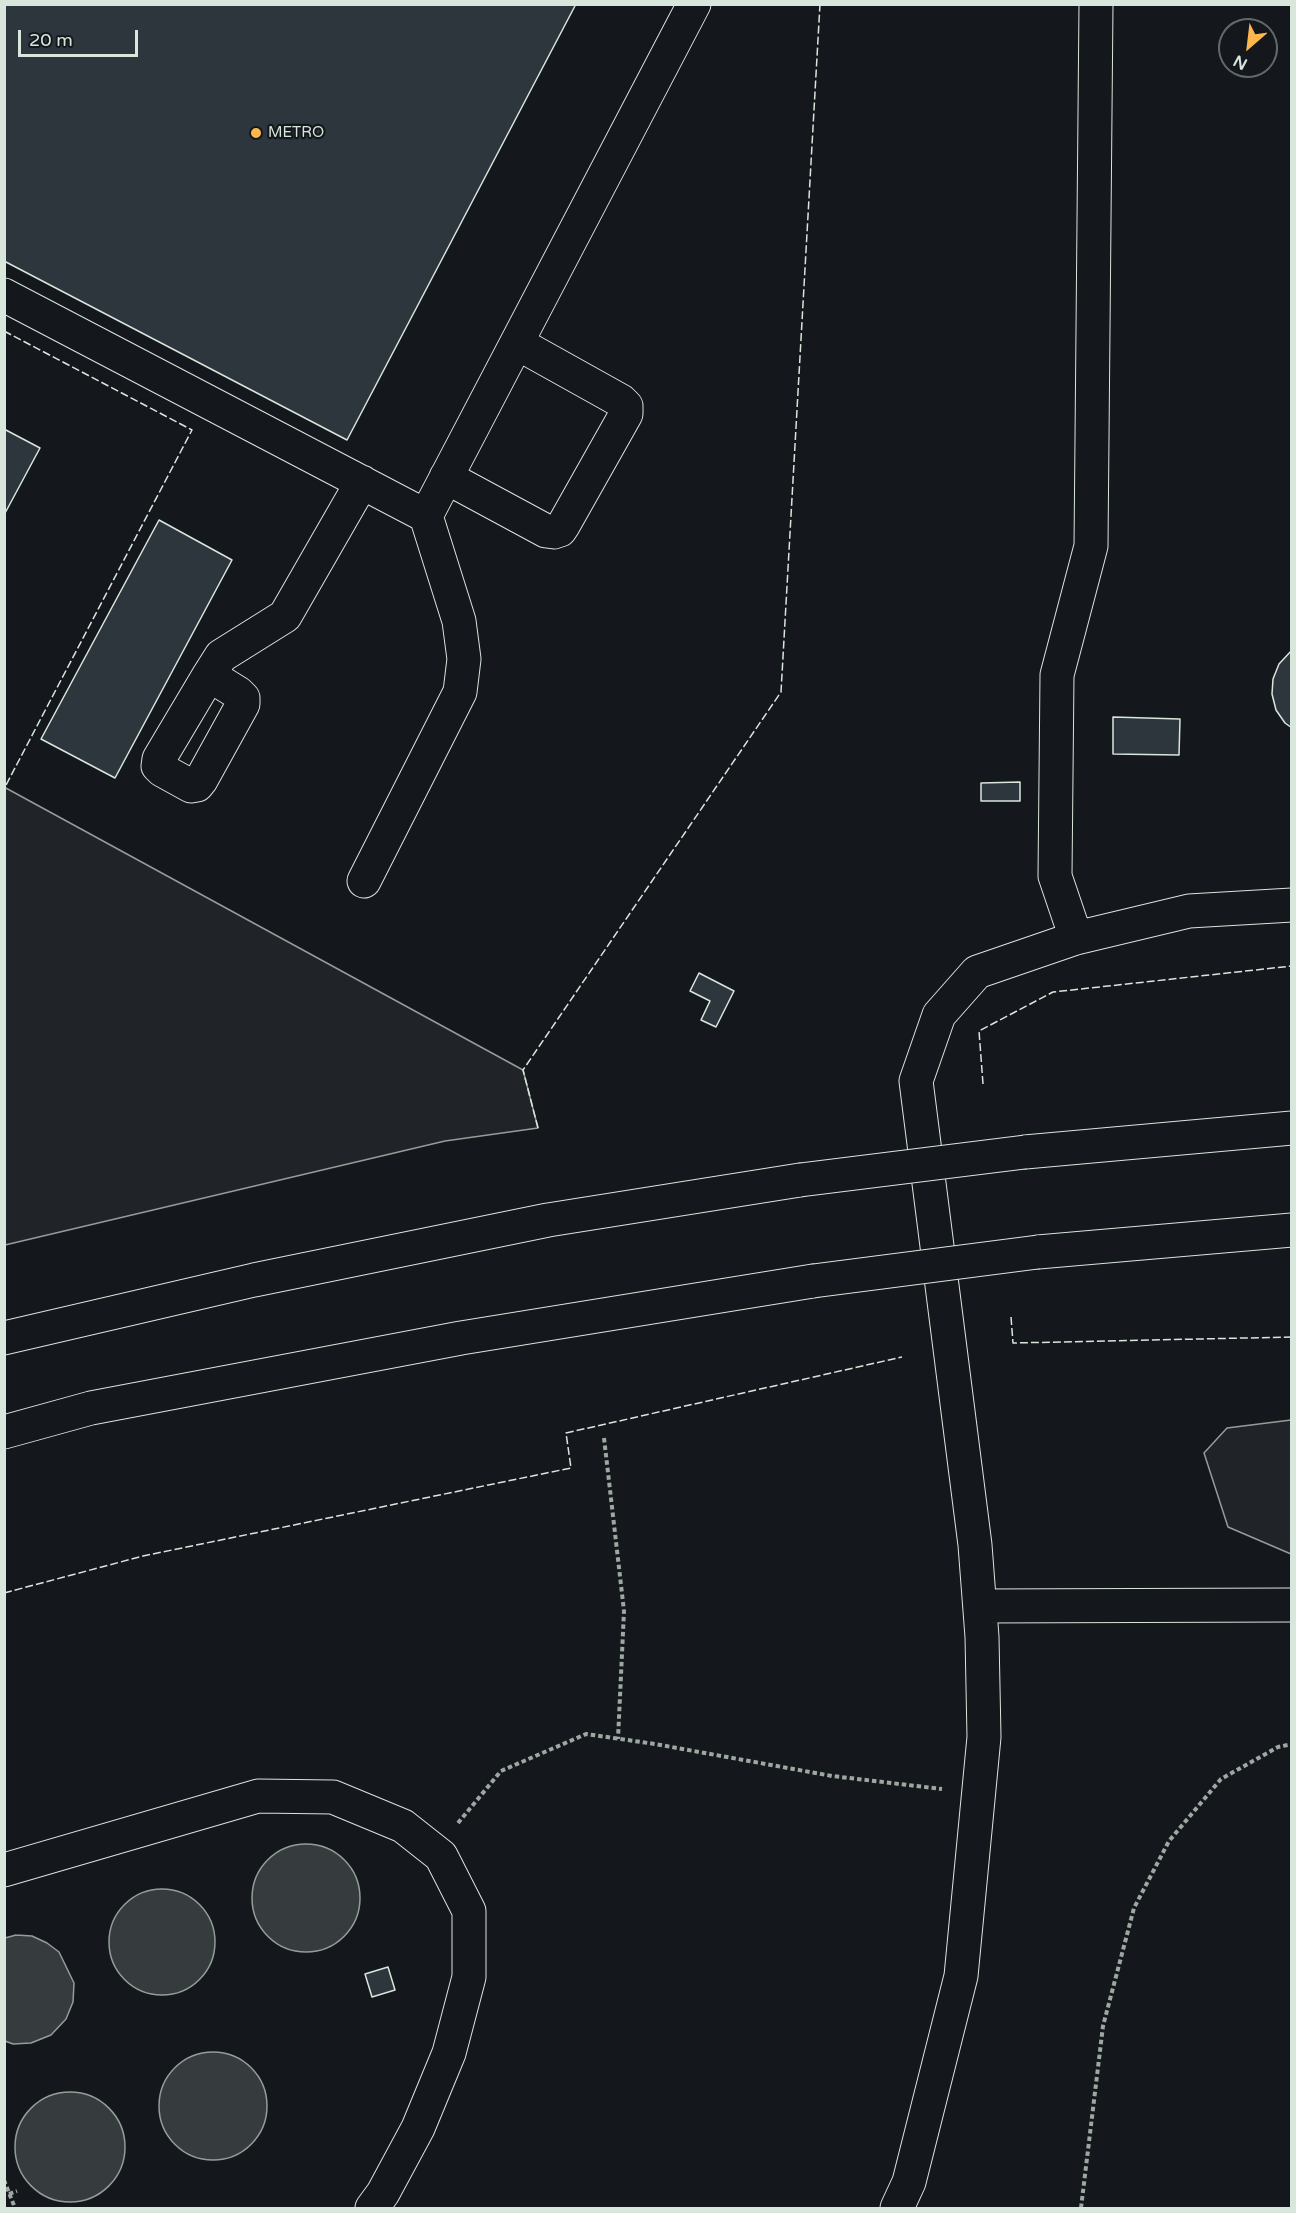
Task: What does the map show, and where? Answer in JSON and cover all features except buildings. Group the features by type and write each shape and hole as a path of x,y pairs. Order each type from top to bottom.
{"main road":[{"path":"426,516 694,4"},
{"path":"1076,938 1055,876 1057,675 1092,546 1096,4"},
{"path":"4,295 426,516 459,621 464,659 460,692 364,881"},
{"path":"446,477 546,531 560,530 626,414 626,406 615,397 517,343"},
{"path":"209,675 221,656 285,616 362,482"},
{"path":"897,2208 909,2182 961,1976 984,1737 982,1637 975,1545 916,1081 939,1015 977,972 1076,938 1189,911 1292,905"},
{"path":"4,1338 254,1280 548,1220 800,1180 1025,1152 1292,1128"},
{"path":"4,1432 90,1408 461,1338 813,1281 1038,1252 1292,1230"},
{"path":"980,1606 1292,1605"},
{"path":"4,1870 258,1796 333,1797 403,1826 441,1856 469,1911 469,1977 448,2052 422,2117 383,2193 372,2208"}],"path":[{"path":"604,1438 624,1611 618,1739"},
{"path":"441,1856 460,1819 501,1771 586,1734 832,1776 978,1793"},
{"path":"1081,2208 1103,2026 1134,1908 1169,1841 1221,1779 1278,1747 1292,1744"},
{"path":"4,2180 15,2208"},
{"path":"9,2194 16,2191"}],"shaded area":[{"path":"4,787 523,1070 538,1128 445,1141 5,1245"},
{"path":"1292,1420 1291,1554 1228,1527 1204,1453 1227,1428"},
{"path":"306,1844 327,1848 344,1860 356,1877 360,1898 356,1919 344,1936 327,1948 306,1952 285,1948 268,1936 256,1919 252,1898 256,1877 268,1860 285,1848"},
{"path":"162,1889 182,1893 200,1904 211,1922 215,1942 211,1962 200,1980 182,1991 162,1995 142,1991 124,1980 113,1962 109,1942 113,1922 124,1904 142,1893"},
{"path":"16,1935 32,1936 59,1952 74,1983 73,2002 66,2019 51,2035 31,2043 13,2044 5,2041 5,1938"},
{"path":"213,2052 234,2056 251,2068 263,2085 267,2106 263,2127 251,2144 234,2156 213,2160 192,2156 175,2144 163,2127 159,2106 163,2085 175,2068 192,2056"},
{"path":"70,2092 91,2096 109,2108 121,2126 125,2147 121,2168 109,2186 91,2198 70,2202 49,2198 31,2186 19,2168 15,2147 19,2126 31,2108 49,2096"}],"fence":[{"path":"538,1128 523,1070 781,692 820,4"},
{"path":"4,331 192,430 5,787"},
{"path":"983,1084 979,1031 1053,992 1292,966"},
{"path":"1011,1317 1013,1343 1292,1337"},
{"path":"4,1593 143,1556 571,1468 566,1433 902,1357"}],"place":[{"name":"METRO","path":"256,133"}]}
